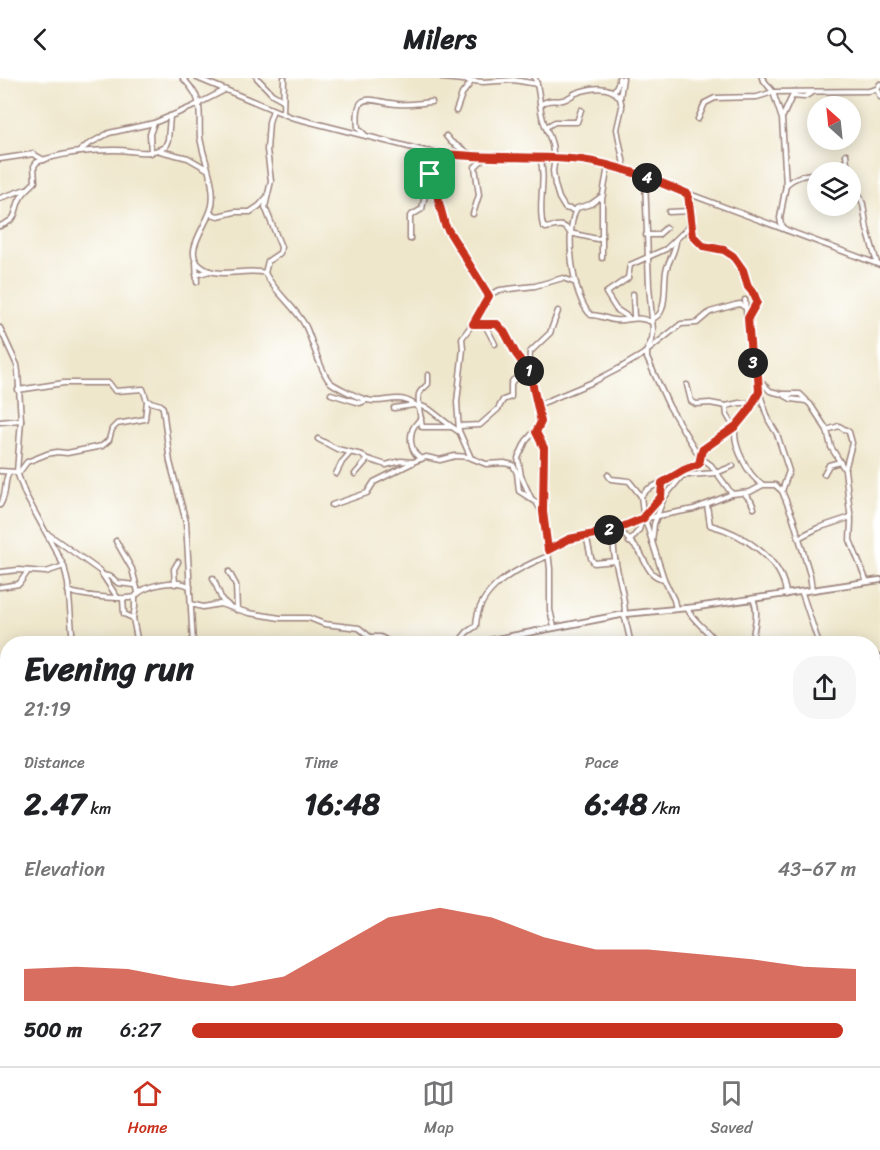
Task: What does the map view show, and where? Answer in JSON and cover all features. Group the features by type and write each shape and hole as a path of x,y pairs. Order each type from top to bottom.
{"main road":[{"path":"510,636 623,614 687,608 879,582"}],"street":[{"path":"183,78 192,88 199,102 200,140 213,203 211,214 194,247 197,282"},
{"path":"197,78 283,114 312,123 440,153 583,160 608,166 879,265"},
{"path":"257,78 270,92 283,100"},
{"path":"283,114 284,78"},
{"path":"442,78 486,82 537,80 542,118 552,145 553,171 558,195 566,208 575,211"},
{"path":"614,91 621,78"},
{"path":"621,78 622,107 618,129 623,171"},
{"path":"762,78 773,92 782,120 786,185 780,218 781,224 787,230"},
{"path":"456,111 462,94 472,81"},
{"path":"698,119 705,103 711,99 757,97 773,92 793,94 851,92 878,86 880,98"},
{"path":"541,105 546,101 564,100 596,88 614,91 621,98"},
{"path":"78,152 109,133 154,123 225,90"},
{"path":"782,120 793,94"},
{"path":"365,135 358,128 357,112 358,107 365,100 373,99 401,105 432,102"},
{"path":"273,110 269,122 267,150 271,181 266,198 266,213 281,248 280,253 268,261 265,273 271,285 285,297 306,327 328,380 367,400"},
{"path":"546,127 555,122 577,122 581,110"},
{"path":"163,149 168,140 170,116"},
{"path":"154,123 150,134 154,152"},
{"path":"446,136 451,142 472,155"},
{"path":"0,226 14,219 19,201 35,182 34,164 66,153 115,150 154,152 163,149 188,158 207,169"},
{"path":"410,239 410,216 422,209 430,174 440,153"},
{"path":"0,159 33,154 44,160"},
{"path":"786,185 797,176 835,170 846,161 846,154"},
{"path":"473,214 479,195 475,169 486,156"},
{"path":"540,158 544,173 541,198 543,226 546,228 562,225 570,233 602,238"},
{"path":"602,258 602,196 608,166"},
{"path":"430,174 445,225 488,295"},
{"path":"645,178 646,235 652,320 652,339 647,350 647,358 669,406 700,457 711,465 728,492 732,494"},
{"path":"27,189 15,194 0,198 27,189"},
{"path":"15,194 19,201"},
{"path":"688,194 693,236 699,243 729,253 740,266 748,287 754,294 756,304 748,318"},
{"path":"602,196 595,203 580,206 575,211 570,233 571,266 590,314 613,320 632,318 652,320 658,315 662,309 666,272 671,255 676,249 676,240"},
{"path":"211,214 218,216 250,212 260,206 266,198"},
{"path":"861,199 867,229 879,265"},
{"path":"669,212 689,211"},
{"path":"632,318 619,312 606,293 628,278 630,265 663,251 691,225"},
{"path":"646,235 658,235 666,228"},
{"path":"196,261 200,267 210,271 265,273"},
{"path":"196,276 210,271"},
{"path":"470,457 459,429 457,402 464,349 462,338 483,310 488,295 500,290 535,286 563,278 576,283"},
{"path":"632,318 633,294"},
{"path":"745,300 751,356 758,376 766,389 808,403 827,430 831,447 841,462 848,485 851,517 850,540 867,582"},
{"path":"538,405 593,382 634,360 681,324 697,323 710,312 735,304 746,308"},
{"path":"531,499 521,476 518,458 526,441 536,432 541,423 529,370 530,353 550,333 558,311"},
{"path":"473,324 484,322 497,324 503,330 518,358 529,370"},
{"path":"484,322 495,344"},
{"path":"0,328 17,365 21,420 18,473 28,500 64,566 72,636"},
{"path":"428,375 428,384 417,395 421,423 424,427 459,429 480,425 498,409 503,400 511,397 513,380 525,376 532,379"},
{"path":"758,376 759,392 769,421 777,434 789,471 783,491"},
{"path":"18,390 64,382 98,382 110,384 115,391 143,389 147,401 145,419 117,424 112,429 109,440 102,446 67,453 53,452 40,456 23,465 18,473"},
{"path":"687,385 694,404 710,403 726,406 754,403"},
{"path":"641,496 648,489 699,464 702,450 735,427 754,403 759,392"},
{"path":"331,394 360,403 367,400 408,400 429,409 452,427"},
{"path":"147,401 161,405 165,411 170,462 186,522 193,636"},
{"path":"394,408 418,406"},
{"path":"726,406 735,427 734,439 738,450 753,477 763,485"},
{"path":"421,417 411,433 414,452 421,459"},
{"path":"0,422 21,420"},
{"path":"827,430 839,426 849,432 852,442 846,466"},
{"path":"536,432 544,448 543,512 548,550 550,610 554,627"},
{"path":"318,439 327,445 362,455 383,465 401,461 413,462"},
{"path":"336,474 342,462 351,453"},
{"path":"332,505 367,493 374,483 413,462 428,457 440,460 462,455 486,464 511,464 517,473 519,490 543,512"},
{"path":"355,474 367,459"},
{"path":"824,474 829,465 841,462"},
{"path":"674,476 716,473 733,466"},
{"path":"0,471 18,473"},
{"path":"0,505 6,495 5,480 9,472"},
{"path":"608,475 611,479 628,481 641,496 643,518 676,609"},
{"path":"652,543 657,516 663,500 682,477"},
{"path":"629,542 639,530 643,518 661,497 662,483"},
{"path":"548,550 554,545 586,535 618,529 643,518 706,505 732,494 750,492 763,485 775,485 783,491 795,524 810,575 812,591"},
{"path":"744,492 754,508"},
{"path":"657,503 663,500"},
{"path":"706,505 710,525 748,542 775,564 786,586 786,594"},
{"path":"798,538 818,528 851,517"},
{"path":"618,529 639,552 651,573 664,579"},
{"path":"618,529 614,540 616,561 625,603 623,614 629,636"},
{"path":"47,534 85,558 103,574 117,597"},
{"path":"586,535 594,563 616,561"},
{"path":"116,541 132,569 138,592"},
{"path":"547,544 554,545"},
{"path":"464,636 476,626 478,612 488,593 518,570 548,556"},
{"path":"175,584 174,570 178,562"},
{"path":"0,572 51,571 64,566"},
{"path":"0,587 19,584 28,571"},
{"path":"229,572 236,585 237,611"},
{"path":"103,574 119,583 135,585"},
{"path":"213,578 222,600 237,611 280,618 309,618 324,624 359,628 369,636"},
{"path":"136,636 133,618 135,597 138,592 152,586 175,584 185,584 190,588"},
{"path":"68,591 123,599 135,597"},
{"path":"802,593 816,636"},
{"path":"123,599 123,612 133,618"},
{"path":"752,636 756,620 753,599"},
{"path":"191,604 203,607 214,604 229,606"},
{"path":"687,608 690,615 712,636"}],"route":[{"path":"440,153 583,160 608,166 688,194 693,236 696,241 711,249 724,250 729,253 745,274 748,287 753,291 756,300 748,318 751,356 758,376 759,392 749,410 736,426 702,450 699,464 662,483 661,497 644,518 615,530 569,539 548,550 543,512 544,448 536,432 541,422 532,379 529,370 518,358 509,339 497,324 479,322 473,324 489,296 445,225 430,174 440,153"}]}
